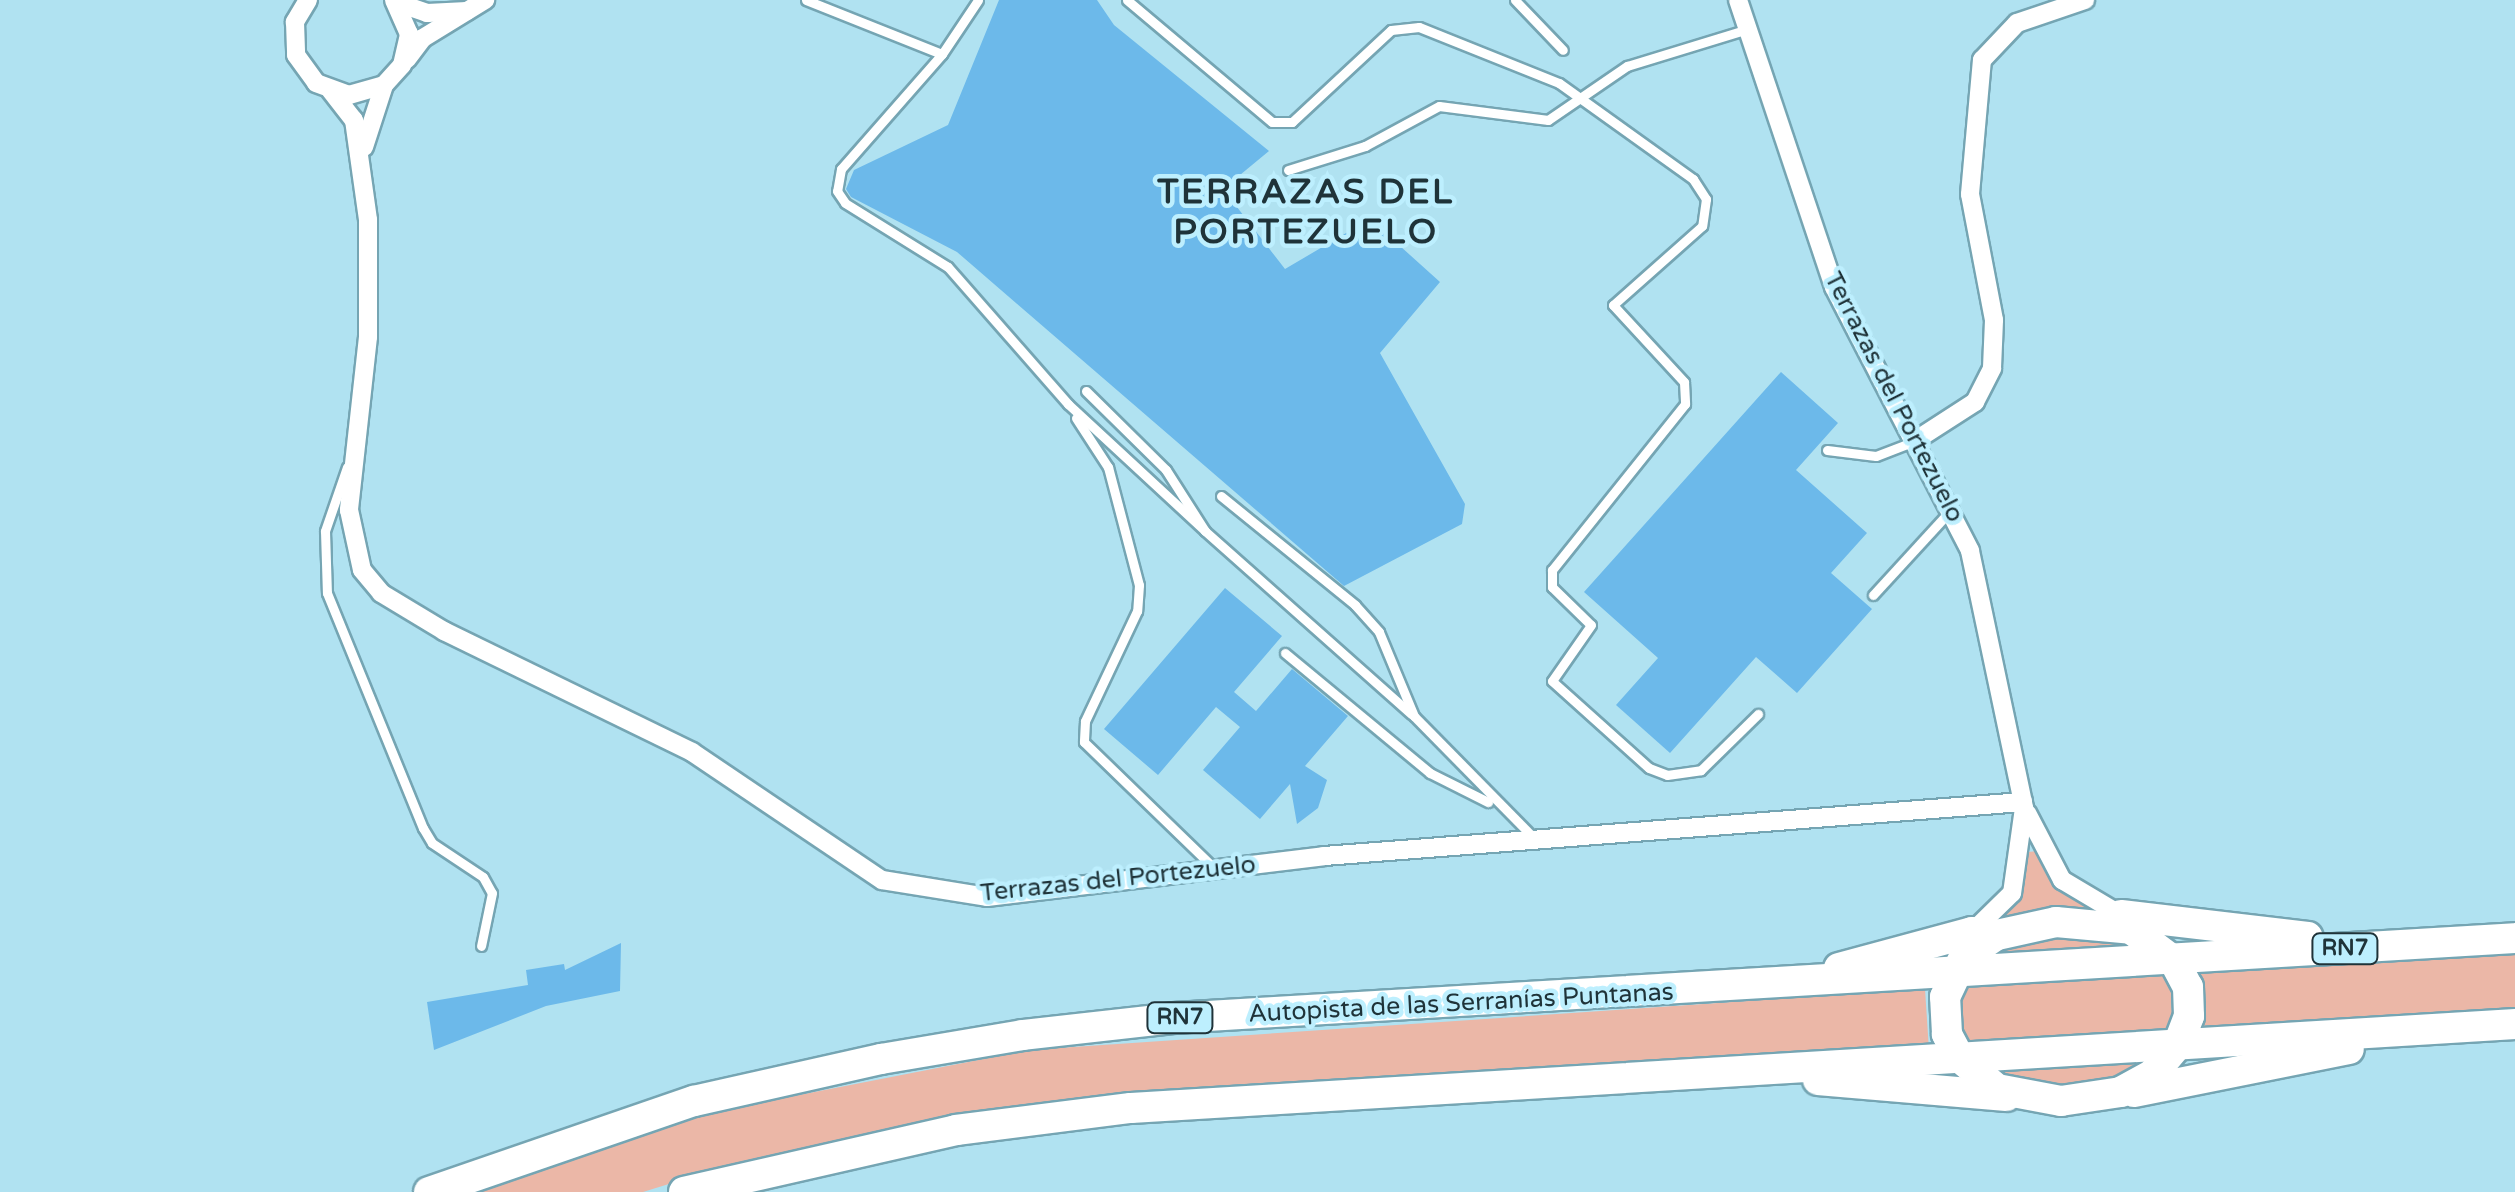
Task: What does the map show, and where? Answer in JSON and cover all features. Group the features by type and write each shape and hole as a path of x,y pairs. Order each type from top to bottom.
{"highway":[{"path":"2101,1097 2141,1084 2178,1044 2190,1002 2174,961 2118,919"},
{"path":"1748,989 2056,922 2118,919 2406,945"},
{"path":"1975,938 1954,974 1943,1011 1959,1057 1996,1088 2038,1099"},
{"name":"Autopista de las Serranías Puntanas","path":"429,1192 694,1101 952,1045 1174,1018 1748,989 2515,938"},
{"path":"684,1192 898,1141 1012,1121 1735,1071 2515,1024"},
{"path":"1735,1071 2038,1099 2101,1097 2440,1029"}],"street":[{"name":"Terrazas del Portezuelo","path":"289,0 295,22 296,55 316,83 331,91 354,120 362,152 371,276 356,444 353,551 381,593 444,631 692,752 882,880 987,897 1533,837 2024,805"},
{"path":"295,22 308,0"},
{"name":"Terrazas del Portezuelo","path":"1738,0 1834,287 1913,442 1953,508 1973,564 2024,805 2062,880 2118,919"},
{"path":"1913,442 1975,402 1992,368 1994,320 1970,194 1982,60 2018,22 2085,0"},
{"name":"Terrazas del Portezuelo","path":"396,2 426,13 479,5"},
{"name":"Terrazas del Portezuelo","path":"396,2 409,34 402,65"},
{"name":"Terrazas del Portezuelo","path":"362,152 384,85 423,38 479,5"},
{"path":"331,91 349,95 384,85"},
{"name":"Terrazas del Portezuelo","path":"1975,938 2012,893 2024,805"}],"lane":[{"path":"806,0 942,54"},
{"path":"978,0 942,54 841,169 837,190 845,203 948,267 1068,404 1414,716 1496,806 1533,837"},
{"path":"1127,0 1249,106 1282,124 1403,26 1559,83 1692,180 1708,209 1696,237 1613,305 1688,393 1552,570 1552,587 1592,625 1552,681 1649,768 1667,776 1701,770 1758,714"},
{"path":"1515,0 1563,50"},
{"path":"1288,170 1366,146 1439,106 1530,122 1585,101 1627,66 1745,30"},
{"path":"1086,392 1166,470 1205,531"},
{"path":"1068,404 1108,467 1138,585 1137,612 1085,721 1084,742 1215,869"},
{"path":"1827,450 1876,456 1913,442"},
{"path":"356,444 325,530 327,593 423,828 432,843 483,877 492,893 481,946"},
{"path":"1221,496 1379,632 1414,716"},
{"path":"1873,595 1953,508"},
{"path":"1285,652 1430,773 1496,806"}],"shaded area":[{"path":"2039,851 2067,893 2101,912 1985,931 2023,885 2027,852"},
{"path":"2089,930 2149,951 1979,961 1993,947"},
{"path":"2515,950 2515,1013 2193,1033 2191,970"},
{"path":"2170,972 2173,1035 1967,1047 1953,1018 1961,984"},
{"path":"1925,989 1929,1050 1275,1085 1021,1106 743,1161 643,1192 470,1192 650,1124 1029,1050"},
{"path":"2155,1057 2121,1078 2056,1092 1984,1069"}],"building":[{"path":"999,0 1097,0 1114,25 1269,151 1223,189 1285,269 1370,219 1440,282 1380,353 1465,504 1462,524 1344,586 957,252 851,197 846,189 854,170 948,125"},
{"path":"1781,372 1838,423 1796,470 1867,533 1831,573 1872,609 1797,693 1756,657 1670,753 1616,705 1658,658 1584,592"},
{"path":"1225,588 1282,636 1234,692 1256,711 1292,669 1348,716 1305,766 1327,780 1318,808 1297,824 1290,784 1260,819 1203,770 1240,727 1216,707 1158,775 1104,729"},
{"path":"621,943 620,991 546,1006 434,1050 427,1002 528,985 526,970 564,964 565,970"}],"district":[{"name":"TERRAZAS DEL PORTEZUELO","path":"1306,212"}]}
